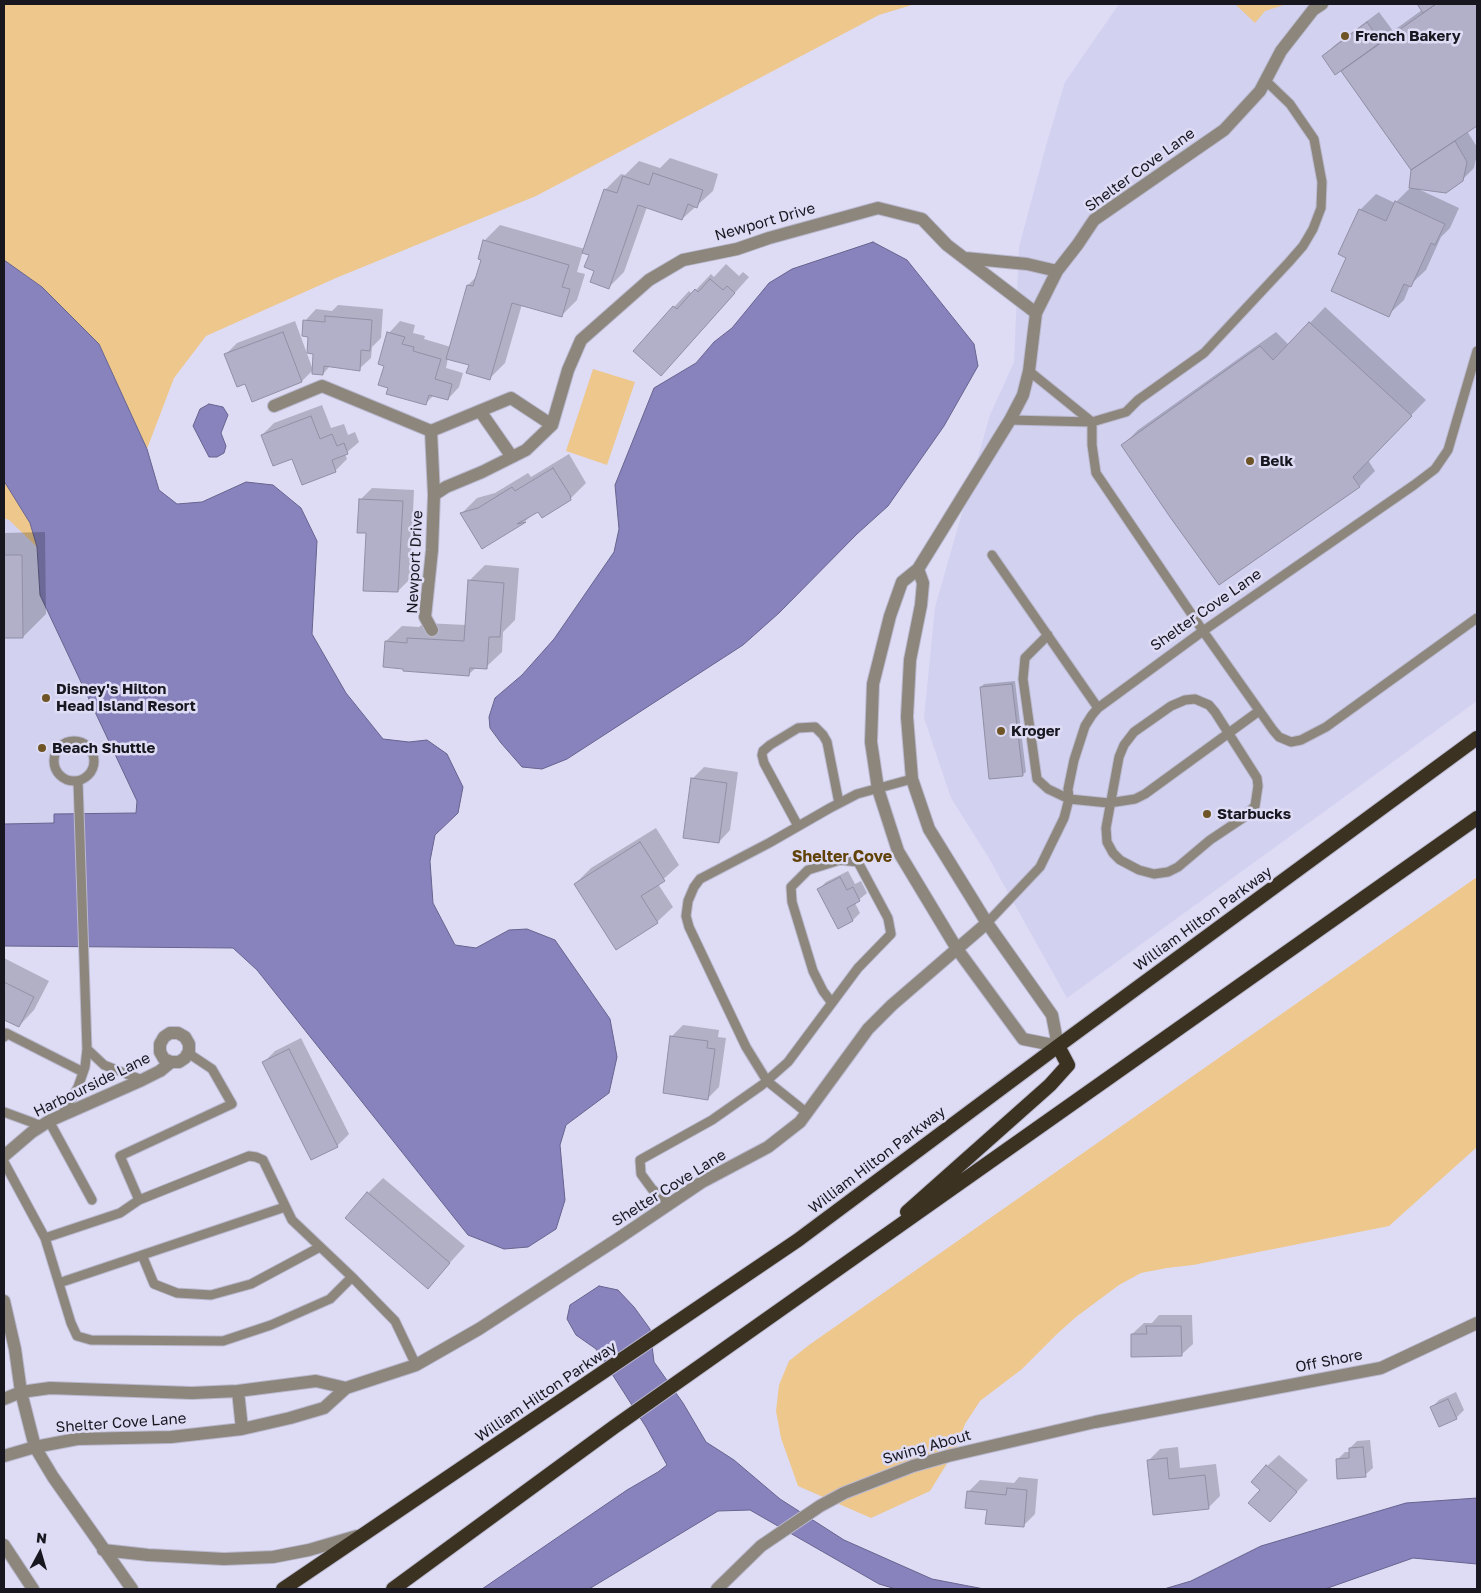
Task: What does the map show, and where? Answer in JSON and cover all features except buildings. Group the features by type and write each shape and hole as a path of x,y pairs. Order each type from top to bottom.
{"highway":[{"name":"William Hilton Parkway","path":"283,1589 798,1240 1477,738"},
{"path":"393,1589 614,1427 1477,818"},
{"path":"856,1258 1050,1085 1068,1065 1058,1046"},
{"path":"296,1589 367,1533"}],"street":[{"name":"Shelter Cove Lane","path":"1058,1046 1023,1039 957,949 898,851 878,788 871,742 873,684 890,616 902,582 918,568 1010,420 1023,395 1029,371 1032,331 1036,313 1057,270 1094,220 1224,130 1260,91 1281,51 1313,10 1322,4"},
{"name":"Newport Drive","path":"434,495 446,487 526,450 552,425 568,370 581,340 649,280 683,260 737,249 878,208 922,219 948,245 1036,313"},
{"path":"964,258 1027,264 1057,270"},
{"path":"274,406 322,386 431,431 511,398 552,425"},
{"path":"480,411 512,457"},
{"name":"Newport Drive","path":"431,431 434,495 432,550 425,617 432,630"},
{"path":"918,568 923,584 921,605 910,660 907,717 912,779 929,829 987,923 1052,1015 1058,1046"},
{"name":"Shelter Cove Lane","path":"4,1456 35,1447 77,1439 171,1437 242,1429 324,1408 346,1388 416,1365 479,1329 702,1182 768,1147 800,1122 868,1028 892,1004 987,923"},
{"name":"Harbourside Lane","path":"170,1033 178,1033 185,1037 189,1044 188,1054 186,1058 179,1062 171,1062 164,1059 160,1052 160,1044 164,1037 170,1033"},
{"name":"Harbourside Lane","path":"4,1156 32,1132 61,1115 142,1080 160,1071 171,1062"},
{"path":"4,1301 15,1349 21,1392 35,1447 53,1477 132,1589"},
{"name":"Off Shore","path":"1178,1407 1381,1368 1477,1324"},
{"name":"Shelter Cove Lane","path":"4,1399 21,1392 50,1388 192,1393 238,1392 316,1381 346,1388"},
{"path":"238,1392 242,1429"},
{"name":"Swing About","path":"718,1589 761,1546 781,1532 811,1512 844,1494 878,1479 939,1458 1095,1422 1178,1407"},
{"path":"103,1550 148,1555 224,1559 273,1557 309,1550 367,1533"},
{"path":"4,1545 33,1589"}],"lane":[{"path":"1010,420 1092,422 1126,412 1138,400 1204,353 1303,246 1313,229 1320,208 1322,182 1314,139 1290,104 1265,80"},
{"name":"Shelter Cove Lane","path":"987,923 1040,867 1064,818 1069,799 1068,789 1074,760 1085,726 1098,708 1203,631 1408,489 1435,468 1448,450 1477,351"},
{"path":"1029,371 1092,422"},
{"path":"1092,422 1092,445 1096,473 1203,631 1259,711 1280,737 1291,742 1301,740 1326,726 1477,618"},
{"path":"992,554 1098,708"},
{"path":"1048,635 1025,658 1022,679 1037,779 1048,789 1069,799 1109,803 1135,799 1145,794 1259,711"},
{"path":"1195,699 1203,702 1215,712 1257,778 1258,786 1255,806 1178,867 1168,872 1154,874 1139,870 1120,860 1107,842 1106,828 1109,803 1119,757 1124,744 1134,732 1171,706 1184,700 1195,699"},
{"path":"798,826 764,763 762,755 763,751 770,745 798,728 815,728 823,735 827,742 839,804"},
{"path":"76,740 89,747 94,760 90,773 78,781 65,780 56,771 54,765 55,752 63,743 76,740"},
{"path":"807,1113 767,1081 746,1047 689,927 686,916 688,901 694,887 700,880 798,826 857,794 912,779"},
{"path":"61,1115 78,1087 87,1049 78,781"},
{"path":"670,1204 652,1190 641,1174 640,1160 712,1120 767,1081 788,1062 832,1003 858,968 891,934 888,918 858,862 840,860 808,870 791,887 792,902 813,971 823,991 832,1003"},
{"path":"4,1037 6,1033 83,1072"},
{"path":"87,1049 104,1065 142,1080"},
{"path":"139,1200 120,1156 232,1104 212,1069 188,1054"},
{"path":"4,1112 46,1124 92,1200"},
{"path":"45,1238 120,1213 139,1200 249,1156 256,1157 263,1160 292,1220 395,1321 416,1365"},
{"path":"4,1162 45,1238 71,1323 77,1336 91,1340 223,1341 271,1325 330,1299 352,1277"},
{"path":"59,1283 285,1207"},
{"path":"142,1255 154,1284 177,1293 211,1296 252,1284 320,1246"}],"shaded area":[{"path":"4,4 915,4 879,15 536,196 336,278 206,336 174,378 147,449 99,344 42,287 4,260"},
{"path":"1119,4 1477,4 1477,701 1067,998 987,855 951,798 924,718 935,607 990,415 1014,362 1019,247 1047,142 1065,82"},
{"path":"1235,4 1287,4 1265,11 1255,23"},
{"path":"873,242 907,260 974,344 978,366 944,426 888,506 857,534 779,613 743,645 567,759 542,769 522,767 490,728 489,717 495,698 522,675 554,639 614,552 619,529 615,485 654,388 696,363 714,342 732,328 769,283 792,269"},
{"path":"4,260 42,287 99,344 147,449 159,490 177,504 202,502 246,482 273,485 301,508 317,541 312,634 346,693 383,739 409,742 427,740 447,754 463,787 458,813 435,835 430,861 433,903 455,945 476,948 509,930 527,929 555,940 610,1019 617,1057 609,1093 566,1125 560,1145 565,1200 556,1229 528,1247 504,1249 468,1235 257,970 233,948 4,946 4,824 54,823 54,814 136,813 137,801 40,595 37,547 30,523 4,481"},
{"path":"593,369 635,382 607,465 566,451"},
{"path":"209,404 223,407 228,415 221,433 226,446 224,453 217,457 209,457 193,426 200,409"},
{"path":"4,481 30,523 37,547 9,520 4,518"},
{"name":"Disney's Hilton Head Island Resort","path":"4,518 9,520 37,547 40,595 137,801 136,813 54,814 55,823 4,824"},
{"path":"1477,877 1477,1147 1389,1226 1193,1265 1141,1273 1119,1285 1076,1317 1022,1369 980,1401 965,1424 956,1449 930,1491 871,1518 798,1486 781,1438 776,1411 779,1385 789,1361 809,1345"},
{"path":"599,1286 618,1290 634,1307 650,1329 654,1362 683,1403 706,1442 734,1460 780,1499 844,1540 932,1579 984,1589 896,1589 879,1584 750,1510 718,1511 589,1589 482,1589 627,1490 667,1465 646,1427 596,1349 576,1335 567,1319 570,1305"},
{"path":"1477,1498 1477,1564 1413,1558 1325,1589 1164,1589 1191,1581 1261,1546 1406,1503"}],"place":[{"name":"French Bakery","path":"1345,36"},
{"name":"Belk","path":"1250,461"},
{"name":"Disney's Hilton Head Island Resort","path":"46,698"},
{"name":"Kroger","path":"1001,731"},
{"name":"Beach Shuttle","path":"42,748"},
{"name":"Starbucks","path":"1207,814"}],"district":[{"name":"Shelter Cove","path":"842,857"}]}
